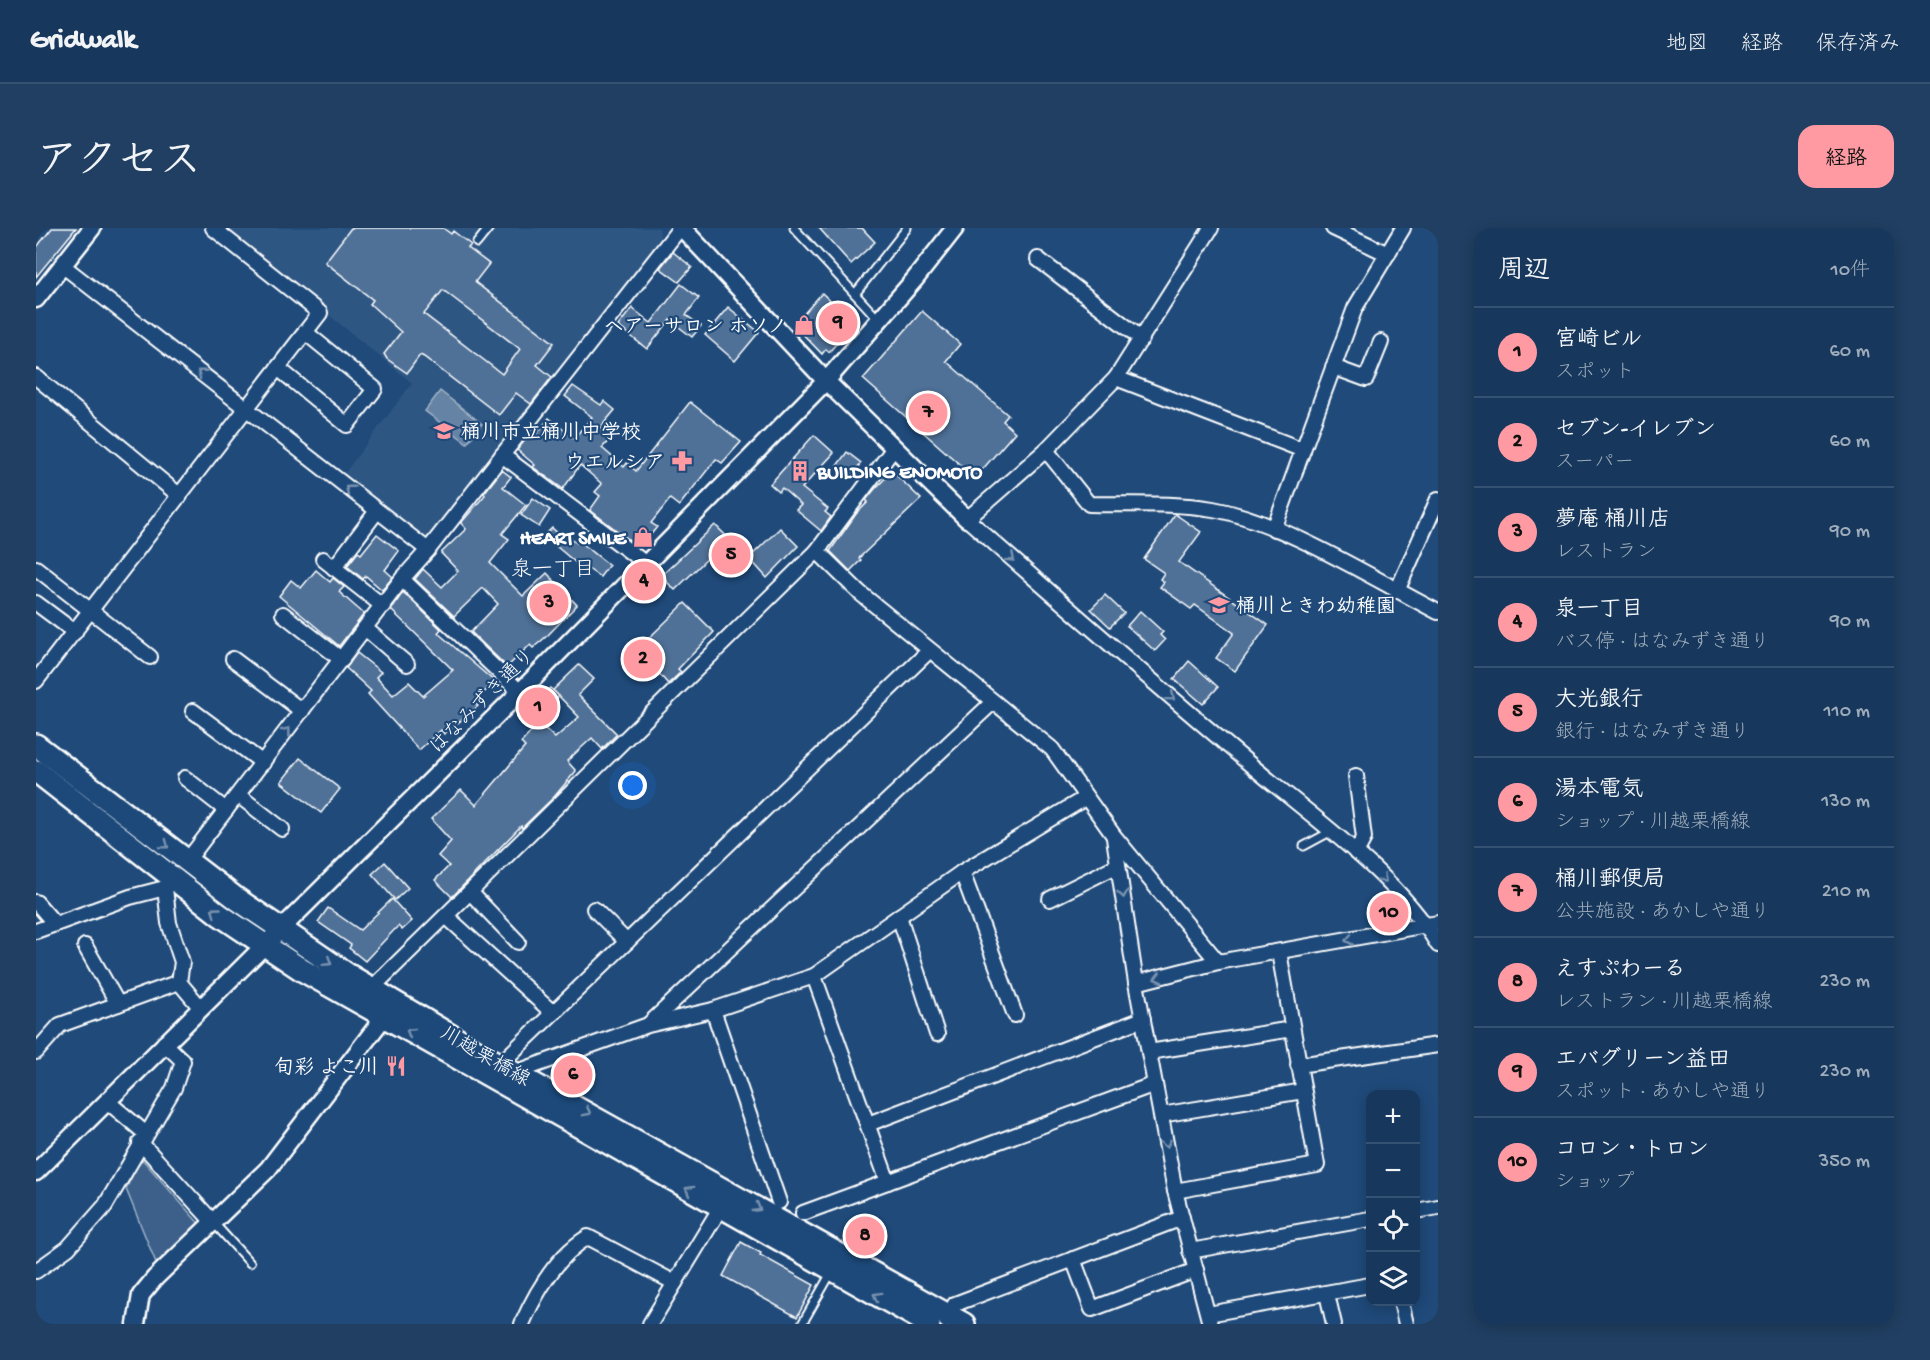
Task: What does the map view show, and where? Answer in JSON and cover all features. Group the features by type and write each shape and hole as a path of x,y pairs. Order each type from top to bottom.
{"main road":[{"path":"36,728 85,768 136,822"},
{"name":"川越栗橋線","path":"36,745 187,861 279,928 372,988 507,1069 952,1321"},
{"name":"川越栗橋線","path":"36,771 169,883 263,944 384,1017 929,1324"},
{"path":"36,785 58,802 123,842"}],"street":[{"path":"36,299 92,228"},
{"path":"36,681 320,313 213,228"},
{"path":"187,861 402,579 428,550 681,228 826,381 967,519 1126,660 1356,853 1433,924 1438,945"},
{"name":"はなみずき通り","path":"36,1172 279,928 520,692 826,381 955,228"},
{"path":"967,519 1046,450 1116,378 1211,228"},
{"path":"1333,228 1388,254"},
{"path":"1274,529 1355,308 1403,228"},
{"path":"1038,259 1142,339"},
{"path":"62,265 428,550"},
{"path":"278,368 347,424 375,389 305,332"},
{"path":"1333,367 1366,379 1381,342"},
{"path":"36,377 180,496"},
{"path":"1116,378 1303,450"},
{"path":"372,988 817,551 894,448"},
{"path":"1046,450 1089,504 1214,509 1274,529 1438,612"},
{"path":"502,455 645,564"},
{"path":"1397,591 1435,515 1438,500"},
{"path":"334,568 377,511"},
{"path":"817,551 860,593 992,703 1052,749 1114,836 1218,962"},
{"path":"323,559 383,606"},
{"path":"36,568 150,657"},
{"path":"402,579 520,692"},
{"path":"36,603 75,632"},
{"path":"283,614 342,660"},
{"path":"366,629 407,663"},
{"path":"507,1069 553,1013 929,651"},
{"path":"233,659 303,711"},
{"path":"648,1025 992,703"},
{"path":"193,711 263,763"},
{"path":"1356,776 1364,838 1356,853"},
{"path":"185,778 226,810"},
{"path":"238,795 282,829"},
{"path":"507,1069 648,1025 713,1010 814,976 962,872 1085,798"},
{"path":"1114,836 1136,983 1175,1191 1209,1319 1366,1286"},
{"path":"1050,899 1118,865"},
{"path":"962,872 1015,1015"},
{"path":"36,931 169,883 169,923 182,962 179,982 200,1007"},
{"path":"471,893 518,942"},
{"path":"36,902 56,924"},
{"path":"594,909 627,942"},
{"path":"446,916 553,1013"},
{"path":"898,916 937,1034"},
{"path":"1136,983 1218,962 1433,924"},
{"path":"85,946 118,1004"},
{"path":"1175,1191 1317,1165 1279,952"},
{"path":"814,976 888,1182"},
{"path":"36,1052 60,1024 179,982"},
{"path":"713,1010 779,1202"},
{"path":"136,1324 141,1295 268,1169 384,1017"},
{"path":"868,1124 1143,1018"},
{"path":"1149,1052 1292,1029"},
{"path":"36,1271 69,1248 105,1206 143,1137 174,1088 183,1061 164,1043"},
{"path":"1298,1065 1438,1045"},
{"path":"803,1212 1155,1084"},
{"path":"1161,1115 1303,1091"},
{"path":"107,1101 143,1137 213,1222"},
{"path":"650,1324 721,1207"},
{"path":"1420,1210 1438,1207"},
{"path":"952,1321 955,1304 1182,1218"},
{"path":"1190,1251 1366,1220"},
{"path":"522,1324 530,1307 570,1248 588,1237 675,1283"},
{"path":"1073,1259 1092,1310 1196,1270"},
{"path":"1327,1294 1334,1324"},
{"path":"1402,1306 1406,1324"}],"lane":[{"path":"477,243 489,228"},
{"path":"794,228 879,320"},
{"path":"855,294 907,228"},
{"path":"1304,846 1330,832"},
{"path":"213,1222 250,1263"},
{"path":"802,1324 832,1271"}],"shaded area":[{"name":"桶川市立桶川中学校","path":"223,228 659,228 661,240 425,540 341,478 412,383"},
{"path":"440,391 482,424 467,443 425,411"},
{"path":"141,1158 203,1228 163,1280 126,1189"}],"building":[{"path":"52,228 76,228 36,277 36,248"},
{"path":"351,228 443,228 451,234 453,231 471,245 468,248 489,264 475,282 554,343 537,365 552,377 531,404 516,393 499,415 420,355 407,373 387,359 384,354 401,332 370,304 373,300 325,262","holes":["443,290 520,349 502,374 424,314"]},
{"path":"819,228 862,228 875,242 851,264"},
{"path":"673,252 692,267 679,282 660,268"},
{"path":"681,284 699,298 686,315 701,326 692,337 670,320 647,349 618,326 632,308 651,323"},
{"path":"822,293 854,324 829,352 826,349 822,354 794,325"},
{"path":"728,307 759,332 735,361 705,335"},
{"path":"922,311 960,344 946,361 1008,415 1003,421 1015,432 975,478 863,379"},
{"path":"573,386 601,405 604,401 615,410 600,428 611,438 602,448 624,467 627,463 636,471 690,402 741,442 722,463 716,459 679,506 670,499 651,523 657,527 640,548 590,510 600,496 595,492 602,484 580,465 563,489 533,467 535,465 517,450 530,434 534,437 549,418 574,438 592,417 565,396"},
{"name":"BUILDING ENOMOTO","path":"814,435 834,453 802,488 828,509 825,512 831,517 821,531 796,510 801,505 782,488 779,492 770,484"},
{"path":"847,452 861,463 850,477 836,467"},
{"path":"502,470 511,477 503,487 526,505 502,534 509,539 490,563 523,596 547,573 577,605 548,635 533,648 530,645 507,667 471,632 498,604 483,588 454,616 415,579 423,569 442,587 458,571 441,553 466,529 461,523 485,495 484,493"},
{"path":"892,471 921,499 859,558 861,560 850,571 830,551 856,514 868,502 866,500"},
{"path":"533,498 550,510 539,527 521,515"},
{"path":"1175,514 1201,532 1179,562 1268,625 1235,671 1216,658 1234,633 1195,605 1191,609 1160,587 1164,582 1160,579 1164,573 1144,559"},
{"path":"715,525 747,556 729,575 710,556 675,590 661,576"},
{"path":"552,528 560,535 562,532 577,543 579,541 609,565 600,577 584,566 582,568 544,536"},
{"path":"780,528 798,546 767,578 749,558"},
{"path":"377,534 399,551 385,570 393,577 382,590 366,576 363,579 347,566 358,552 361,554"},
{"path":"316,570 330,582 333,578 344,587 339,592 364,614 339,646 279,596 291,580 301,588"},
{"path":"403,592 441,629 438,633 495,682 474,702 478,706 444,734 441,730 419,750 368,694 371,691 346,668 357,653 381,672 376,677 393,695 409,682 423,696 453,670 391,610"},
{"path":"1105,595 1124,613 1110,627 1091,609"},
{"path":"685,603 714,632 678,669 681,672 668,684 655,669 642,682 622,664"},
{"path":"1140,611 1163,632 1160,635 1165,640 1155,651 1127,626"},
{"path":"1189,661 1218,687 1203,704 1174,679"},
{"path":"579,665 594,679 578,695 617,734 602,749 592,738 567,761 576,771 554,797 522,828 521,826 452,897 435,880 449,866 438,856 451,841 431,819 461,790 476,805 525,747 521,743 539,723 555,738 579,717 553,690"},
{"path":"550,688 559,696 534,719 526,710"},
{"path":"300,758 340,789 321,813 281,782"},
{"path":"385,862 408,888 395,900 372,874"},
{"path":"392,899 412,921 402,930 398,926 365,961 349,948 351,945 318,922 328,908 360,930"},
{"path":"741,1242 814,1285 797,1317 723,1276"}],"place":[{"name":"エバグリーン益田","path":"838,323"},
{"name":"ヘアーサロン ホソノ","path":"804,325"},
{"name":"桶川郵便局","path":"928,413"},
{"name":"桶川市立桶川中学校","path":"444,431"},
{"name":"ウエルシア","path":"682,461"},
{"name":"BUILDING ENOMOTO","path":"800,471"},
{"name":"HEART SMILE","path":"643,537"},
{"name":"大光銀行","path":"731,555"},
{"name":"泉一丁目","path":"644,581"},
{"name":"夢庵 桶川店","path":"549,603"},
{"name":"桶川ときわ幼稚園","path":"1219,605"},
{"name":"セブン-イレブン","path":"643,659"},
{"name":"宮崎ビル","path":"538,707"},
{"name":"コロン・トロン","path":"1389,913"},
{"name":"旬彩 よこ川","path":"396,1066"},
{"name":"湯本電気","path":"573,1075"},
{"name":"えすぷわーる","path":"865,1236"}],"district":[{"name":"泉一丁目","path":"553,568"}]}
